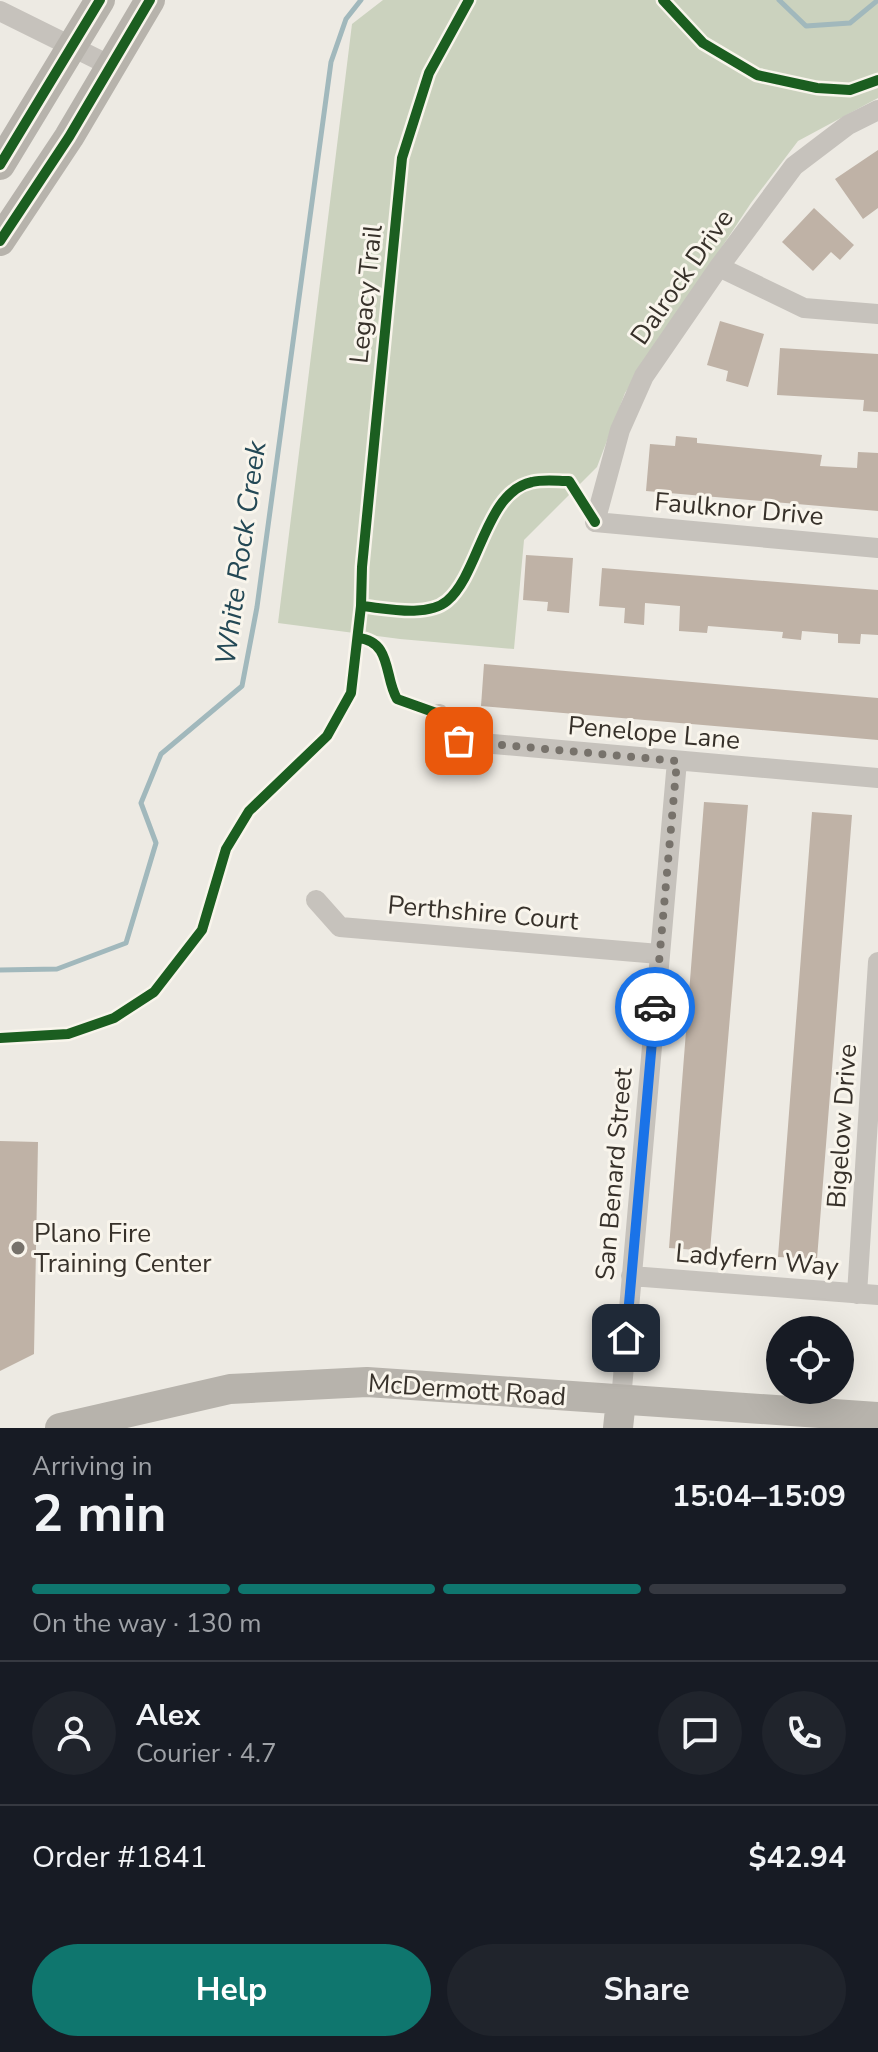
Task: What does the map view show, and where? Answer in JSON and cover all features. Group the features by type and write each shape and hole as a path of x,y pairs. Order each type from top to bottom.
{"main road":[{"path":"0,165 100,0"},
{"path":"0,241 150,0"},
{"name":"McDermott Road","path":"60,1428 230,1389 299,1383 367,1382 620,1414 878,1417"}],"street":[{"path":"0,11 111,66"},
{"name":"Dalrock Drive","path":"595,522 620,430 644,376 794,166 848,125 878,110"},
{"path":"719,267 804,308 878,314"},
{"name":"Faulknor Drive","path":"595,522 878,548"},
{"name":"Penelope Lane","path":"439,714 459,741 878,778"},
{"name":"San Benard Street","path":"620,1414 677,761"},
{"name":"Perthshire Court","path":"316,900 340,927 659,954"},
{"name":"Bigelow Drive","path":"857,1294 878,962"},
{"name":"Ladyfern Way","path":"631,1276 878,1295"}],"green space":[{"path":"383,0 878,0 878,98 798,141 751,203 625,393 597,467 524,540 514,649 400,639 278,623 352,24"}],"building":[{"path":"878,150 878,208 863,219 835,179"},
{"path":"814,208 854,245 840,260 831,252 813,271 782,242"},
{"path":"720,321 764,334 748,387 726,381 728,371 707,365"},
{"path":"780,348 878,354 878,412 863,411 864,400 777,395"},
{"path":"676,436 697,438 697,443 822,455 820,466 857,468 858,452 878,453 878,511 646,491 650,444 675,446"},
{"path":"526,555 573,558 569,613 547,611 548,602 523,600"},
{"path":"602,568 878,590 878,635 861,634 860,644 838,643 838,634 802,631 801,640 782,638 783,632 708,626 707,633 679,631 680,606 645,603 644,625 624,623 625,608 599,606"},
{"path":"484,664 878,698 878,740 481,706"},
{"path":"704,802 748,805 710,1251 669,1248"},
{"path":"812,812 852,815 817,1259 778,1257"},
{"name":"Plano Fire Training Center","path":"0,1141 38,1142 34,1354 0,1371"}],"waterway":[{"name":"White Rock Creek","path":"0,970 57,969 126,943 156,843 141,803 161,754 242,686 257,607 331,62 346,19 361,0"},
{"path":"779,0 806,26 850,23 878,0"}],"cycle path":[{"path":"0,165 100,0"},
{"path":"0,241 69,137 150,0"},
{"name":"Legacy Trail","path":"469,0 429,73 402,158 362,567 361,606 417,611 447,601 468,572 493,517 504,501 516,489 532,482 569,481 595,522"},
{"path":"663,0 703,43 757,75 817,88 850,90 878,80"},
{"path":"0,1038 68,1034 114,1018 154,992 202,930 226,849 249,811 327,736 351,693 361,606"},
{"path":"358,638 369,641 382,653 397,699 439,714"}],"way so far":[{"path":"459,741 677,761 655,1007"}],"place":[{"name":"Plano Fire Training Center","path":"18,1248"}],"route":[{"path":"626,1338 655,1007"}]}
